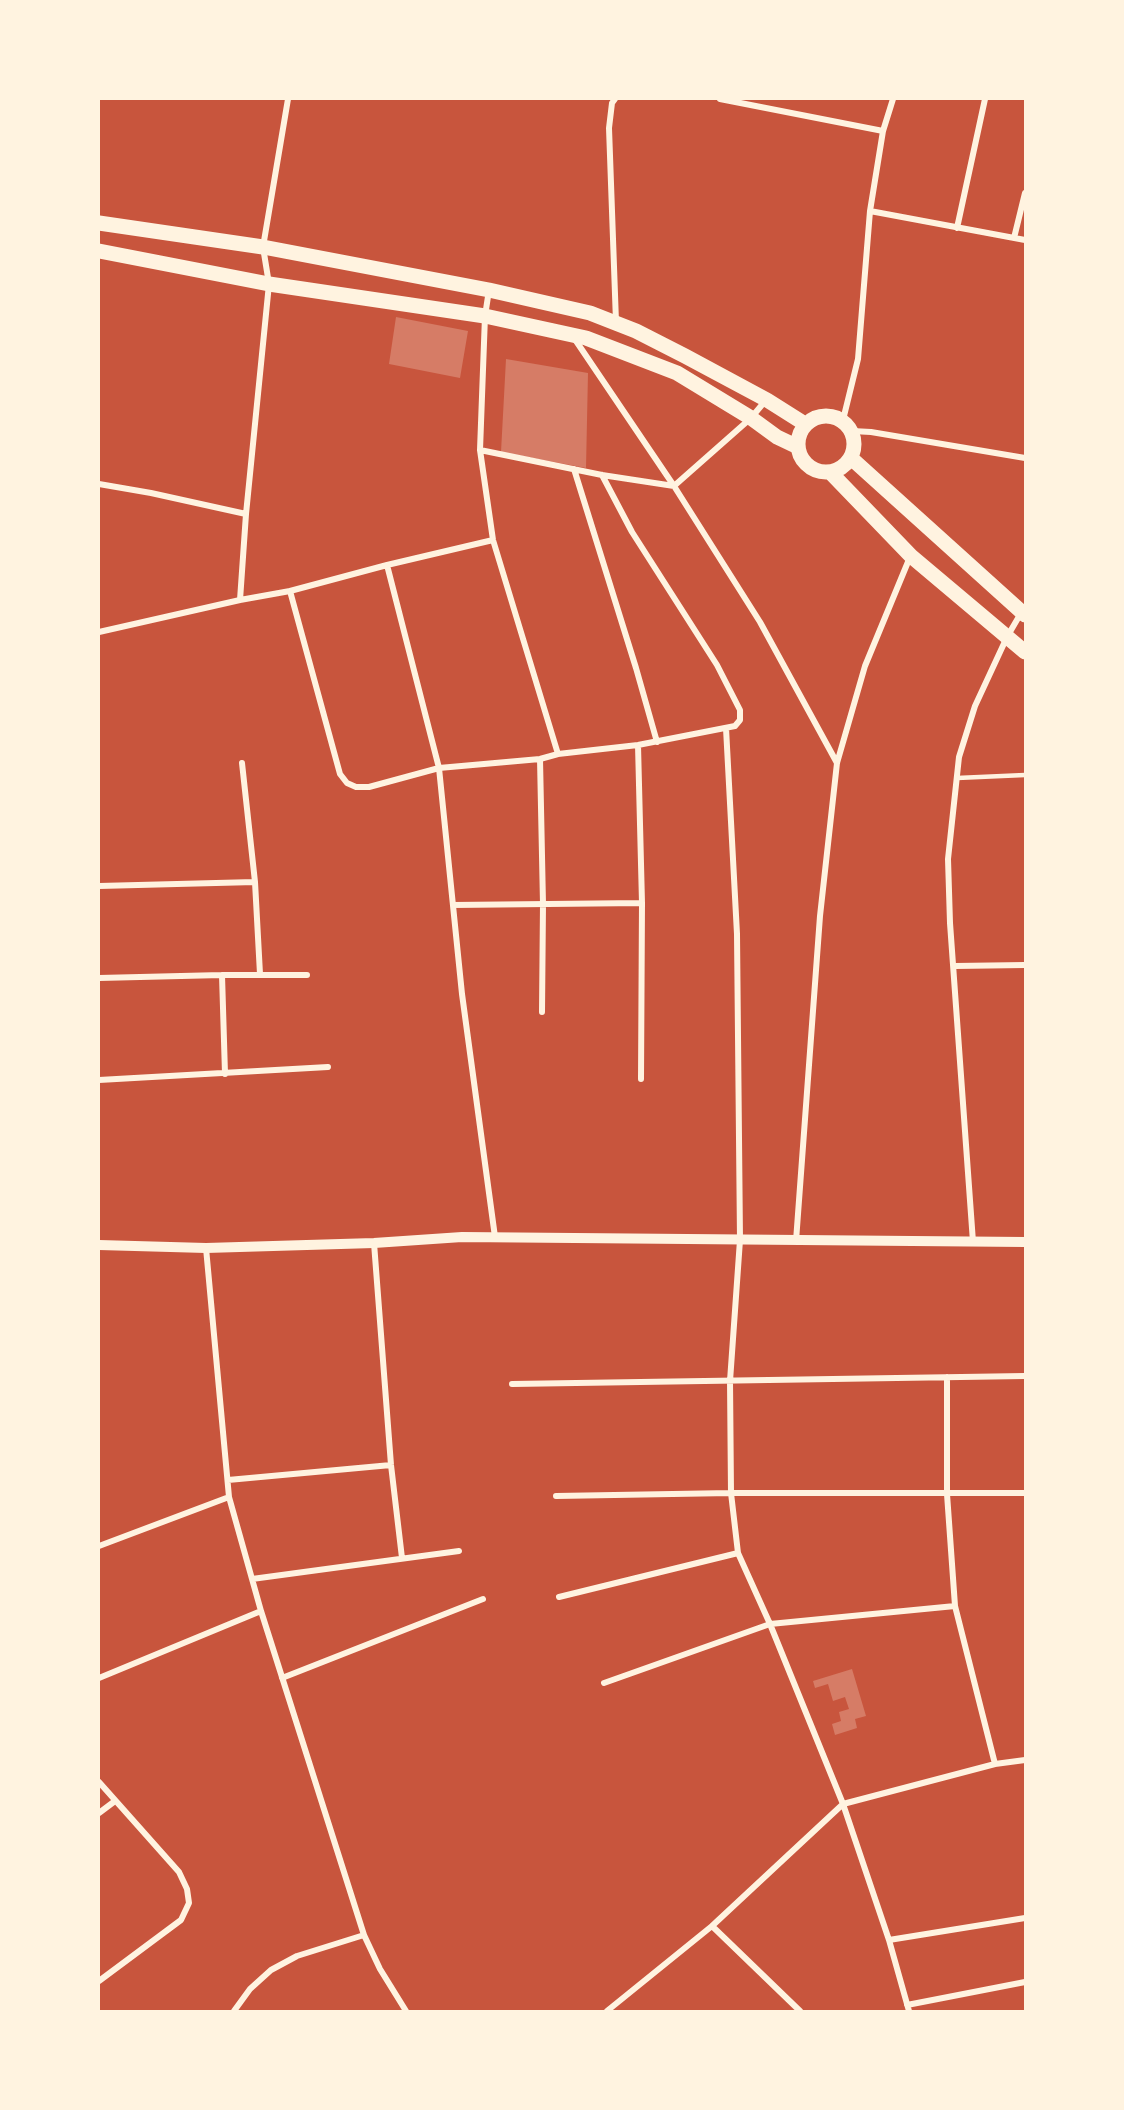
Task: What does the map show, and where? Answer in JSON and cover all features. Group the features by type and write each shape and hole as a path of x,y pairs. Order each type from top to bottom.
{"main road":[{"path":"99,224 263,248 489,290 590,313 646,336 767,400 806,424"},
{"path":"99,251 269,284 485,316 586,338 677,373 751,418 777,437 798,447"},
{"path":"831,415 848,426 855,444 851,458 842,468 821,472 805,463 798,447 801,430 806,424 817,416 831,415"},
{"path":"851,458 1023,614"},
{"path":"830,472 911,556 1025,652"}],"street":[{"path":"240,600 246,514 269,284 263,248 288,99"},
{"path":"615,99 612,103 609,128 616,323"},
{"path":"720,99 883,131"},
{"path":"893,99 883,131 870,211 858,359 848,426 871,432 1025,458"},
{"path":"957,228 985,99"},
{"path":"1014,238 1025,193"},
{"path":"870,211 1025,240"},
{"path":"489,290 485,316 480,450 493,540 558,754"},
{"path":"573,335 674,486 760,622 837,763"},
{"path":"674,486 751,418 767,400"},
{"path":"480,450 602,475 674,486"},
{"path":"574,469 657,742"},
{"path":"290,591 340,774 347,783 356,787 369,787 439,768 540,759 558,754 657,742 735,726 740,720 740,710 717,665 632,532 602,475"},
{"path":"99,484 246,514"},
{"path":"99,632 290,591 493,540"},
{"path":"796,1241 820,916 837,763 865,666 911,556"},
{"path":"387,565 439,768 462,994 495,1237"},
{"path":"974,1242 950,923 948,859 959,757 975,706 1006,637 1023,614"},
{"path":"726,728 737,934 740,1240 730,1381 732,1493 738,1553 770,1624 843,1804 889,1940 908,2008 1025,1982"},
{"path":"638,745 642,903 641,1079"},
{"path":"540,759 543,904 542,1012"},
{"path":"242,763 255,882 260,974"},
{"path":"99,886 255,882"},
{"path":"453,905 642,903"},
{"path":"955,966 1025,965"},
{"path":"222,975 225,1074"},
{"path":"99,978 307,975"},
{"path":"99,1080 328,1067"},
{"path":"99,1245 206,1248 375,1243 462,1237 1025,1242"},
{"path":"375,1243 391,1465 402,1558"},
{"path":"206,1248 229,1497 261,1611 367,1944 406,2011"},
{"path":"512,1384 1025,1376"},
{"path":"947,1377 947,1494 954,1606 995,1764"},
{"path":"228,1480 391,1465"},
{"path":"556,1496 732,1493 1025,1493"},
{"path":"99,1546 229,1497"},
{"path":"252,1579 459,1551"},
{"path":"559,1597 738,1553"},
{"path":"282,1678 483,1599"},
{"path":"604,1683 770,1624 954,1606"},
{"path":"99,1678 261,1611"},
{"path":"607,2011 712,1926 843,1804 995,1764 1025,1760"},
{"path":"99,1782 179,1872 187,1889 189,1903 181,1920 99,1981"},
{"path":"99,1814 115,1801"},
{"path":"889,1940 1025,1918"},
{"path":"712,1926 800,2011"},
{"path":"234,2011 250,1989 271,1970 297,1956 364,1935"}],"lane":[{"path":"957,778 1025,775"}],"building":[{"path":"396,317 468,331 460,378 389,364"},
{"path":"506,359 588,373 586,468 501,452"},
{"path":"852,1669 866,1716 855,1719 857,1728 835,1735 832,1724 841,1721 839,1712 849,1709 845,1697 833,1701 828,1684 815,1688 813,1681"}]}
